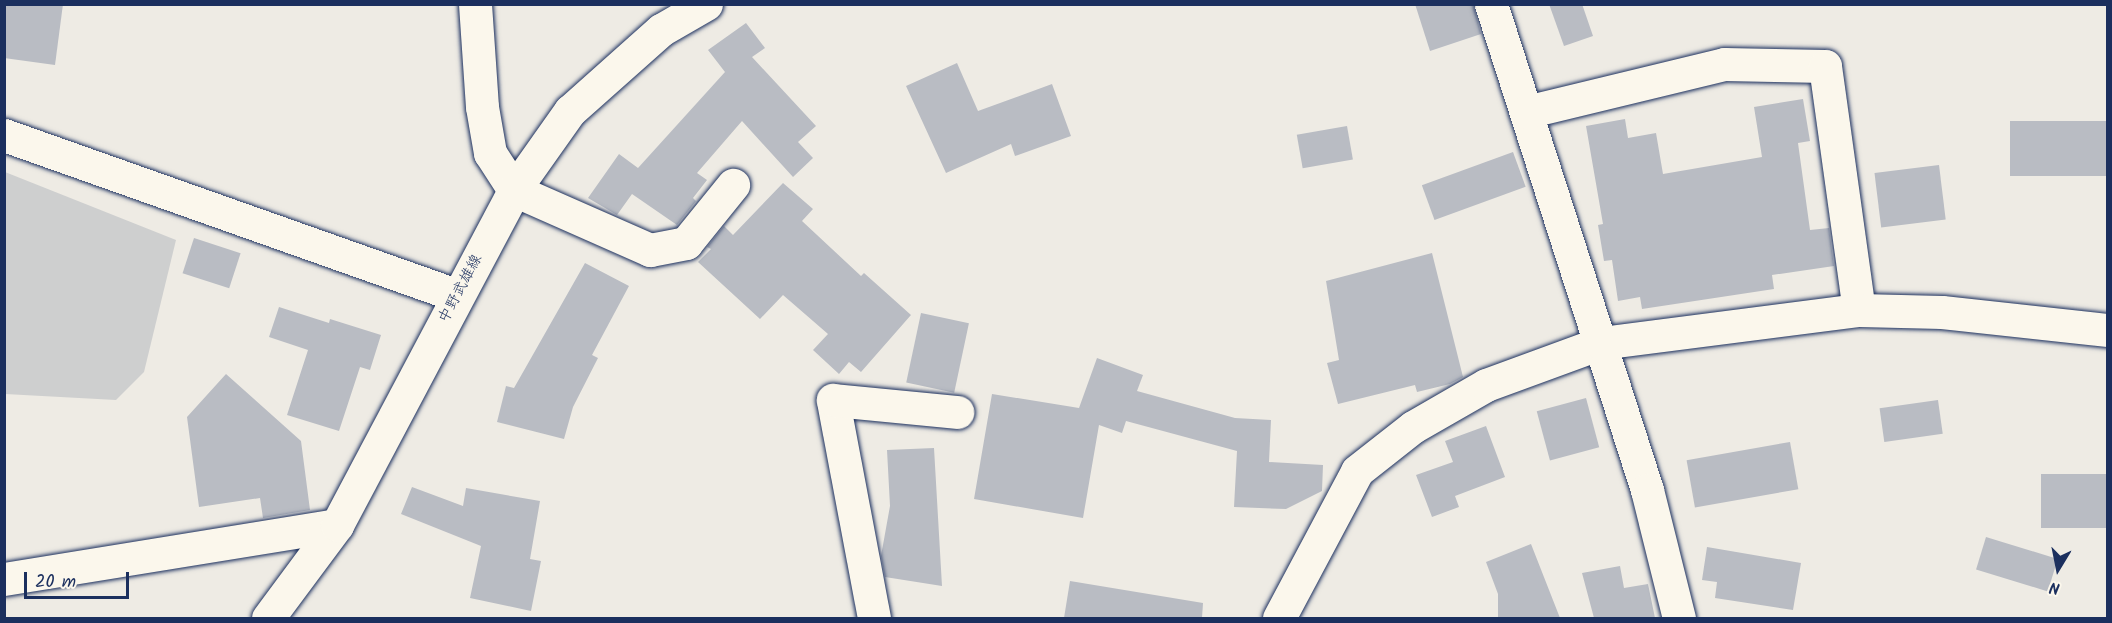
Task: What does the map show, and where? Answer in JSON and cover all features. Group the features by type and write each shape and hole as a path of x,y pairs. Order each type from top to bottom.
{"street":[{"path":"475,4 482,107 490,153 514,190 650,250 686,243 733,185"},
{"name":"中野武雄線","path":"268,618 337,525 514,190 570,111 661,30 706,4"},
{"path":"1491,4 1647,490 1679,618"},
{"path":"1526,111 1724,64 1825,66 1859,310"},
{"path":"4,135 457,295"},
{"path":"1279,618 1357,471 1413,427 1486,385 1601,343 1859,310 1942,312 2108,330"},
{"path":"874,618 833,400 957,412"},
{"path":"4,579 337,525"}],"shaded area":[{"path":"5,172 176,240 144,372 116,400 5,394"}],"building":[{"path":"4,4 63,4 55,65 4,58"},
{"path":"1415,4 1473,4 1481,34 1430,51"},
{"path":"1549,4 1582,4 1593,36 1564,46"},
{"path":"746,23 765,48 752,57 816,126 798,142 813,158 793,177 742,121 697,173 707,180 693,198 696,201 677,225 632,194 617,215 588,198 619,154 638,168 725,72 708,50"},
{"path":"957,63 978,111 1052,84 1071,136 1015,156 1011,144 946,173 906,86"},
{"path":"1803,99 1810,141 1798,143 1810,230 1829,228 1834,266 1772,275 1774,289 1642,309 1640,297 1618,301 1612,260 1604,261 1598,225 1603,224 1586,126 1625,119 1628,138 1656,133 1663,174 1762,157 1754,107"},
{"path":"2010,121 2108,121 2108,176 2010,176"},
{"path":"1347,126 1353,159 1303,168 1297,135"},
{"path":"1513,152 1526,187 1435,220 1422,185"},
{"path":"1939,165 1946,220 1881,228 1874,173"},
{"path":"783,183 813,209 802,221 861,276 864,273 911,315 861,372 849,362 839,374 813,350 828,334 783,295 760,319 698,262 711,249 707,247 724,226 733,235"},
{"path":"194,238 241,253 229,288 183,273"},
{"path":"1432,253 1463,377 1450,384 1417,392 1415,385 1338,404 1327,363 1339,360 1326,281"},
{"path":"585,263 629,286 592,355 598,358 573,407 564,439 497,422 506,386 514,388"},
{"path":"279,307 329,323 330,319 381,335 370,370 360,367 339,431 287,415 308,350 269,337"},
{"path":"921,313 969,323 954,393 906,382"},
{"path":"1097,358 1143,375 1137,391 1235,418 1271,420 1269,462 1323,465 1322,491 1286,509 1234,507 1237,451 1126,421 1122,433 1099,425 1083,518 974,499 992,394 1079,408"},
{"path":"226,374 301,441 310,510 263,518 260,498 199,507 187,417"},
{"path":"1586,398 1599,447 1550,460 1537,411"},
{"path":"1938,400 1943,434 1884,442 1880,408"},
{"path":"1486,426 1505,477 1455,496 1459,507 1432,517 1416,475 1453,462 1445,441"},
{"path":"1790,442 1798,489 1695,508 1687,460"},
{"path":"934,448 942,586 885,577 881,556 890,506 887,450"},
{"path":"2041,474 2108,474 2108,528 2041,528"},
{"path":"412,487 463,506 466,488 540,501 530,559 541,561 531,611 470,598 481,546 401,514"},
{"path":"1986,537 2058,559 2048,591 1976,570"},
{"path":"1531,544 1560,618 1498,618 1498,594 1486,562"},
{"path":"1707,547 1801,563 1793,610 1715,598 1717,582 1702,580"},
{"path":"1620,566 1624,588 1648,584 1655,618 1594,618 1582,573"},
{"path":"1070,581 1203,603 1202,618 1064,618"}]}
